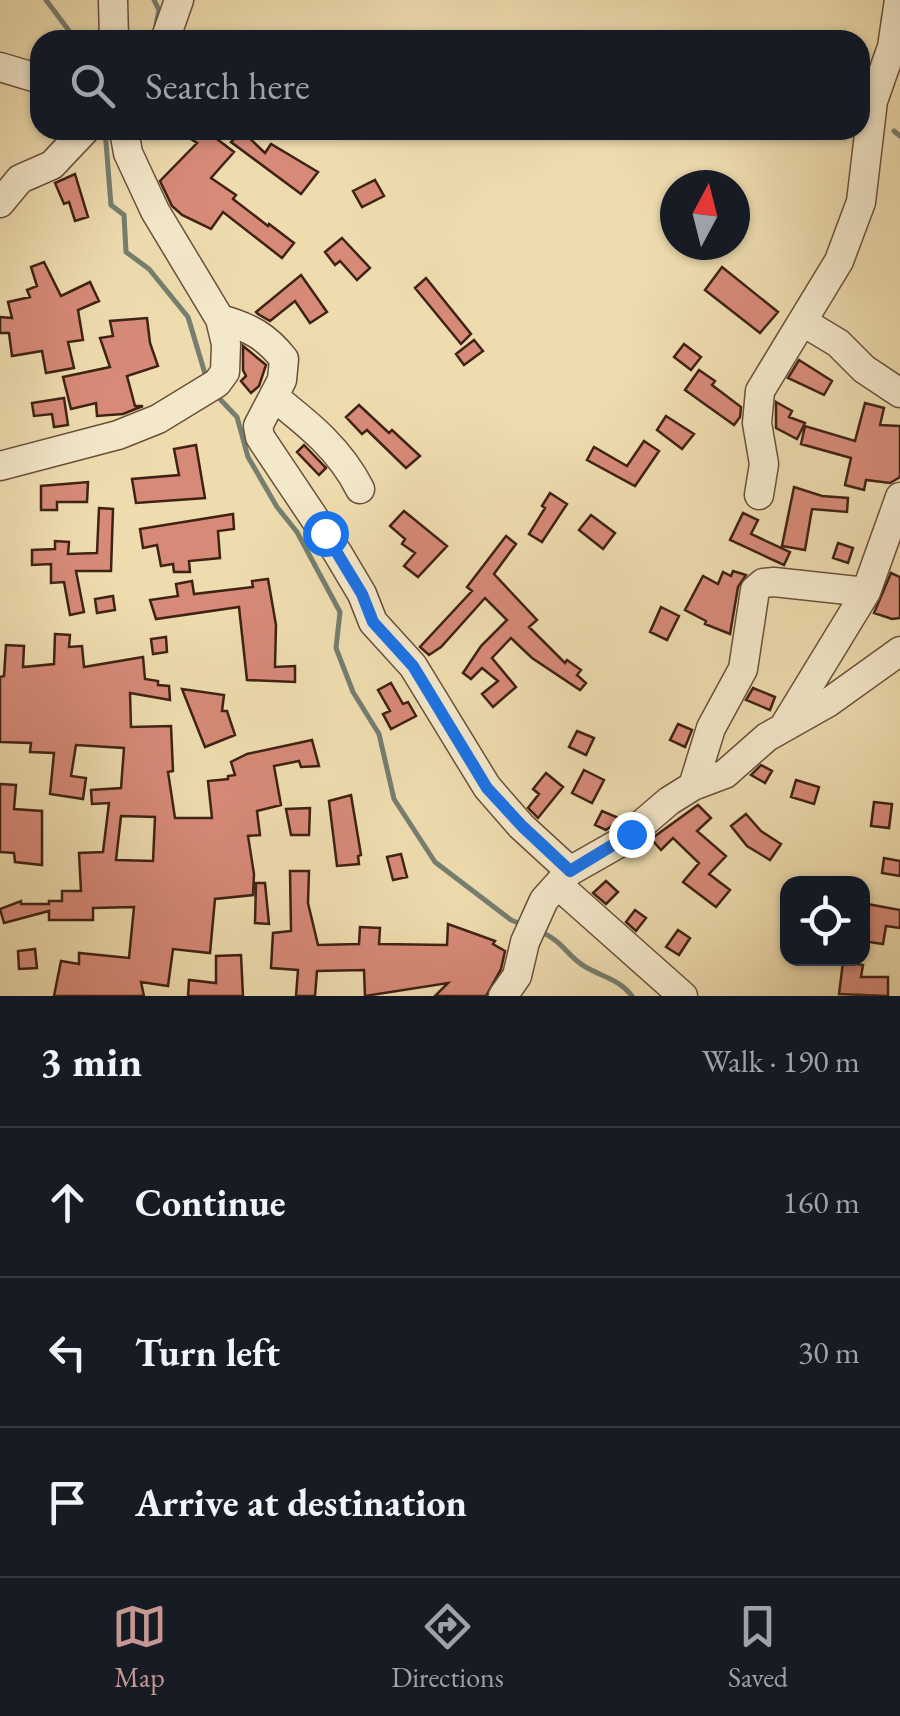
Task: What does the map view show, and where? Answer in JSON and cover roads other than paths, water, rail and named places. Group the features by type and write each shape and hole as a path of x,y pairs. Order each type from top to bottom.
{"street":[{"path":"112,0 114,30"},
{"path":"169,30 180,0"},
{"path":"870,117 892,46 899,0"},
{"path":"0,67 30,76"},
{"path":"0,203 20,180 52,165 76,140"},
{"path":"0,466 118,435 188,403 225,372 226,344 220,318 155,211 126,140"},
{"path":"759,496 764,464 756,406 760,392 838,261 866,178 868,140"},
{"path":"220,318 258,333 284,359 282,380 258,426 260,437 338,552 373,622 413,666 440,705 496,800 564,878 683,996"},
{"path":"803,322 838,343 864,368 900,392"},
{"path":"274,397 320,434 348,466 360,489"},
{"path":"785,725 866,592 900,497"},
{"path":"693,786 711,728 743,669 755,590 763,583 774,582 866,592"},
{"path":"503,996 516,976 544,900 564,878 621,842 652,814 693,786 725,774 785,725 829,702 900,650"}],"waterway":[{"path":"46,0 68,30"},
{"path":"154,0 159,10 156,25"},
{"path":"894,131 900,136"},
{"path":"106,140 111,205 124,215 126,252 149,269 188,317 206,377"},
{"path":"216,395 237,417 248,457 277,507 297,532 340,612 336,648 353,692 379,734 394,799 435,862 521,924"},
{"path":"541,932 578,962 616,982 632,996"}]}
